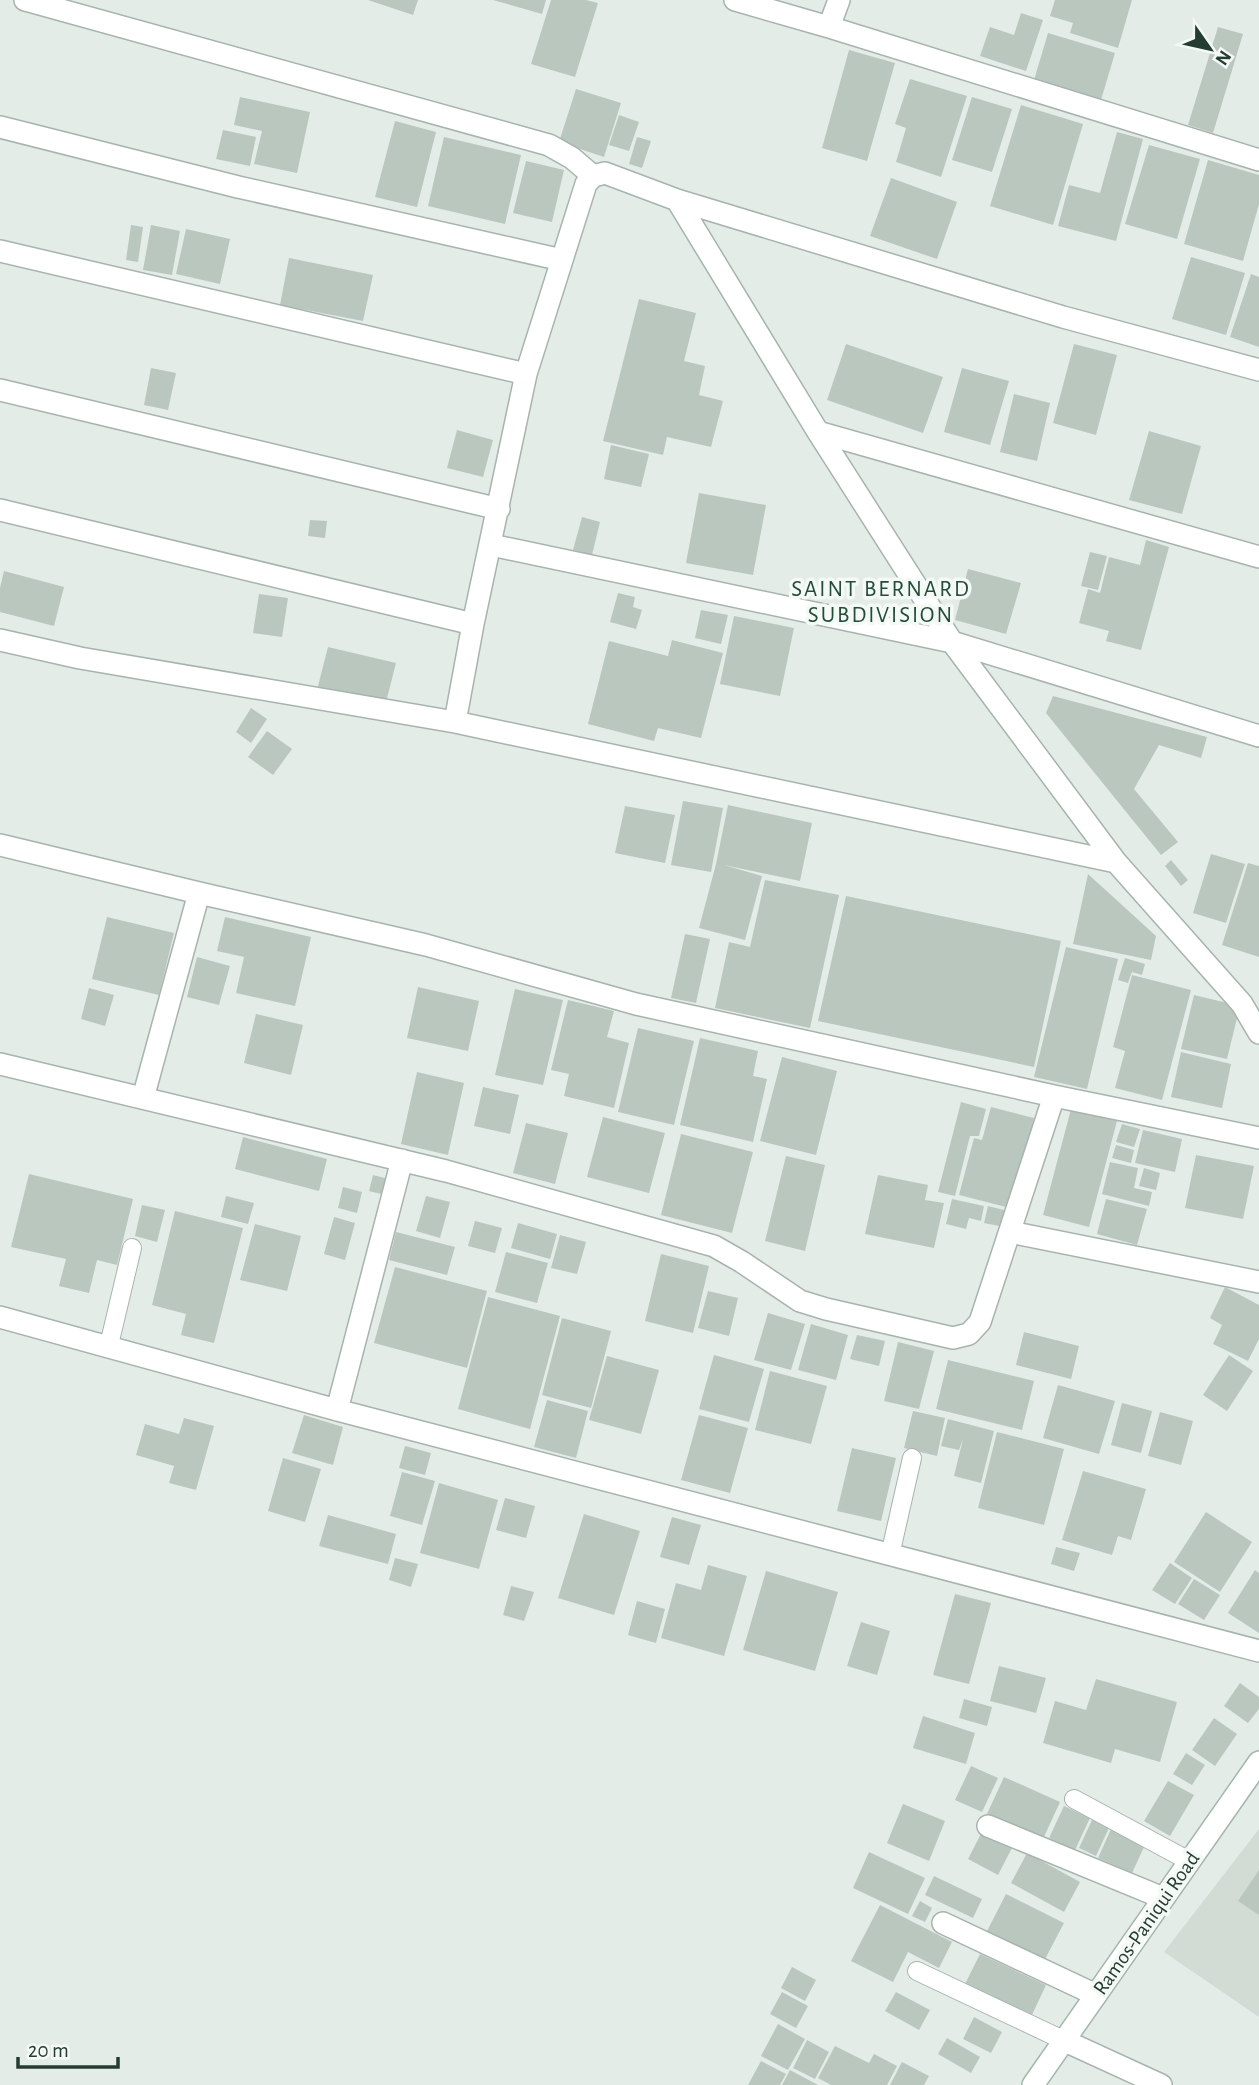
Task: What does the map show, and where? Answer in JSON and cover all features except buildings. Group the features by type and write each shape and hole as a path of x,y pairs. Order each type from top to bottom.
{"street":[{"path":"25,0 549,145 572,158 593,176"},
{"path":"735,0 1259,160"},
{"path":"829,27 839,0"},
{"path":"0,127 238,187 562,260"},
{"path":"454,722 526,374 586,184 593,176 605,173 677,200 1063,317 1259,370"},
{"path":"677,200 818,432 952,642 1116,862 1242,1004 1259,1033"},
{"path":"0,251 526,374"},
{"path":"0,390 499,509"},
{"path":"818,432 1259,557"},
{"path":"0,510 473,624"},
{"path":"491,545 952,642 1259,736"},
{"path":"0,640 80,658 454,722 1116,862"},
{"path":"0,845 199,894 426,944 636,1004 1259,1138"},
{"path":"143,1098 199,894"},
{"path":"0,1064 402,1160 713,1246 743,1262 800,1301 953,1338 970,1334 980,1322 1054,1096"},
{"path":"337,1410 402,1160"},
{"path":"1010,1232 1259,1282"},
{"path":"0,1317 337,1410 1259,1651"},
{"name":"Ramos-Paniqui Road","path":"1033,2085 1259,1763"},
{"path":"988,1826 1163,1898"},
{"path":"943,1923 1096,1995"},
{"path":"1063,2040 1161,2085"}],"lane":[{"path":"109,1345 132,1248"},
{"path":"890,1555 912,1458"},
{"path":"1074,1799 1189,1861"},
{"path":"917,1971 1063,2040"}],"shaded area":[{"path":"1259,1829 1259,2017 1164,1952"}],"district":[{"name":"SAINT BERNARD SUBDIVISION","path":"881,601"}]}
